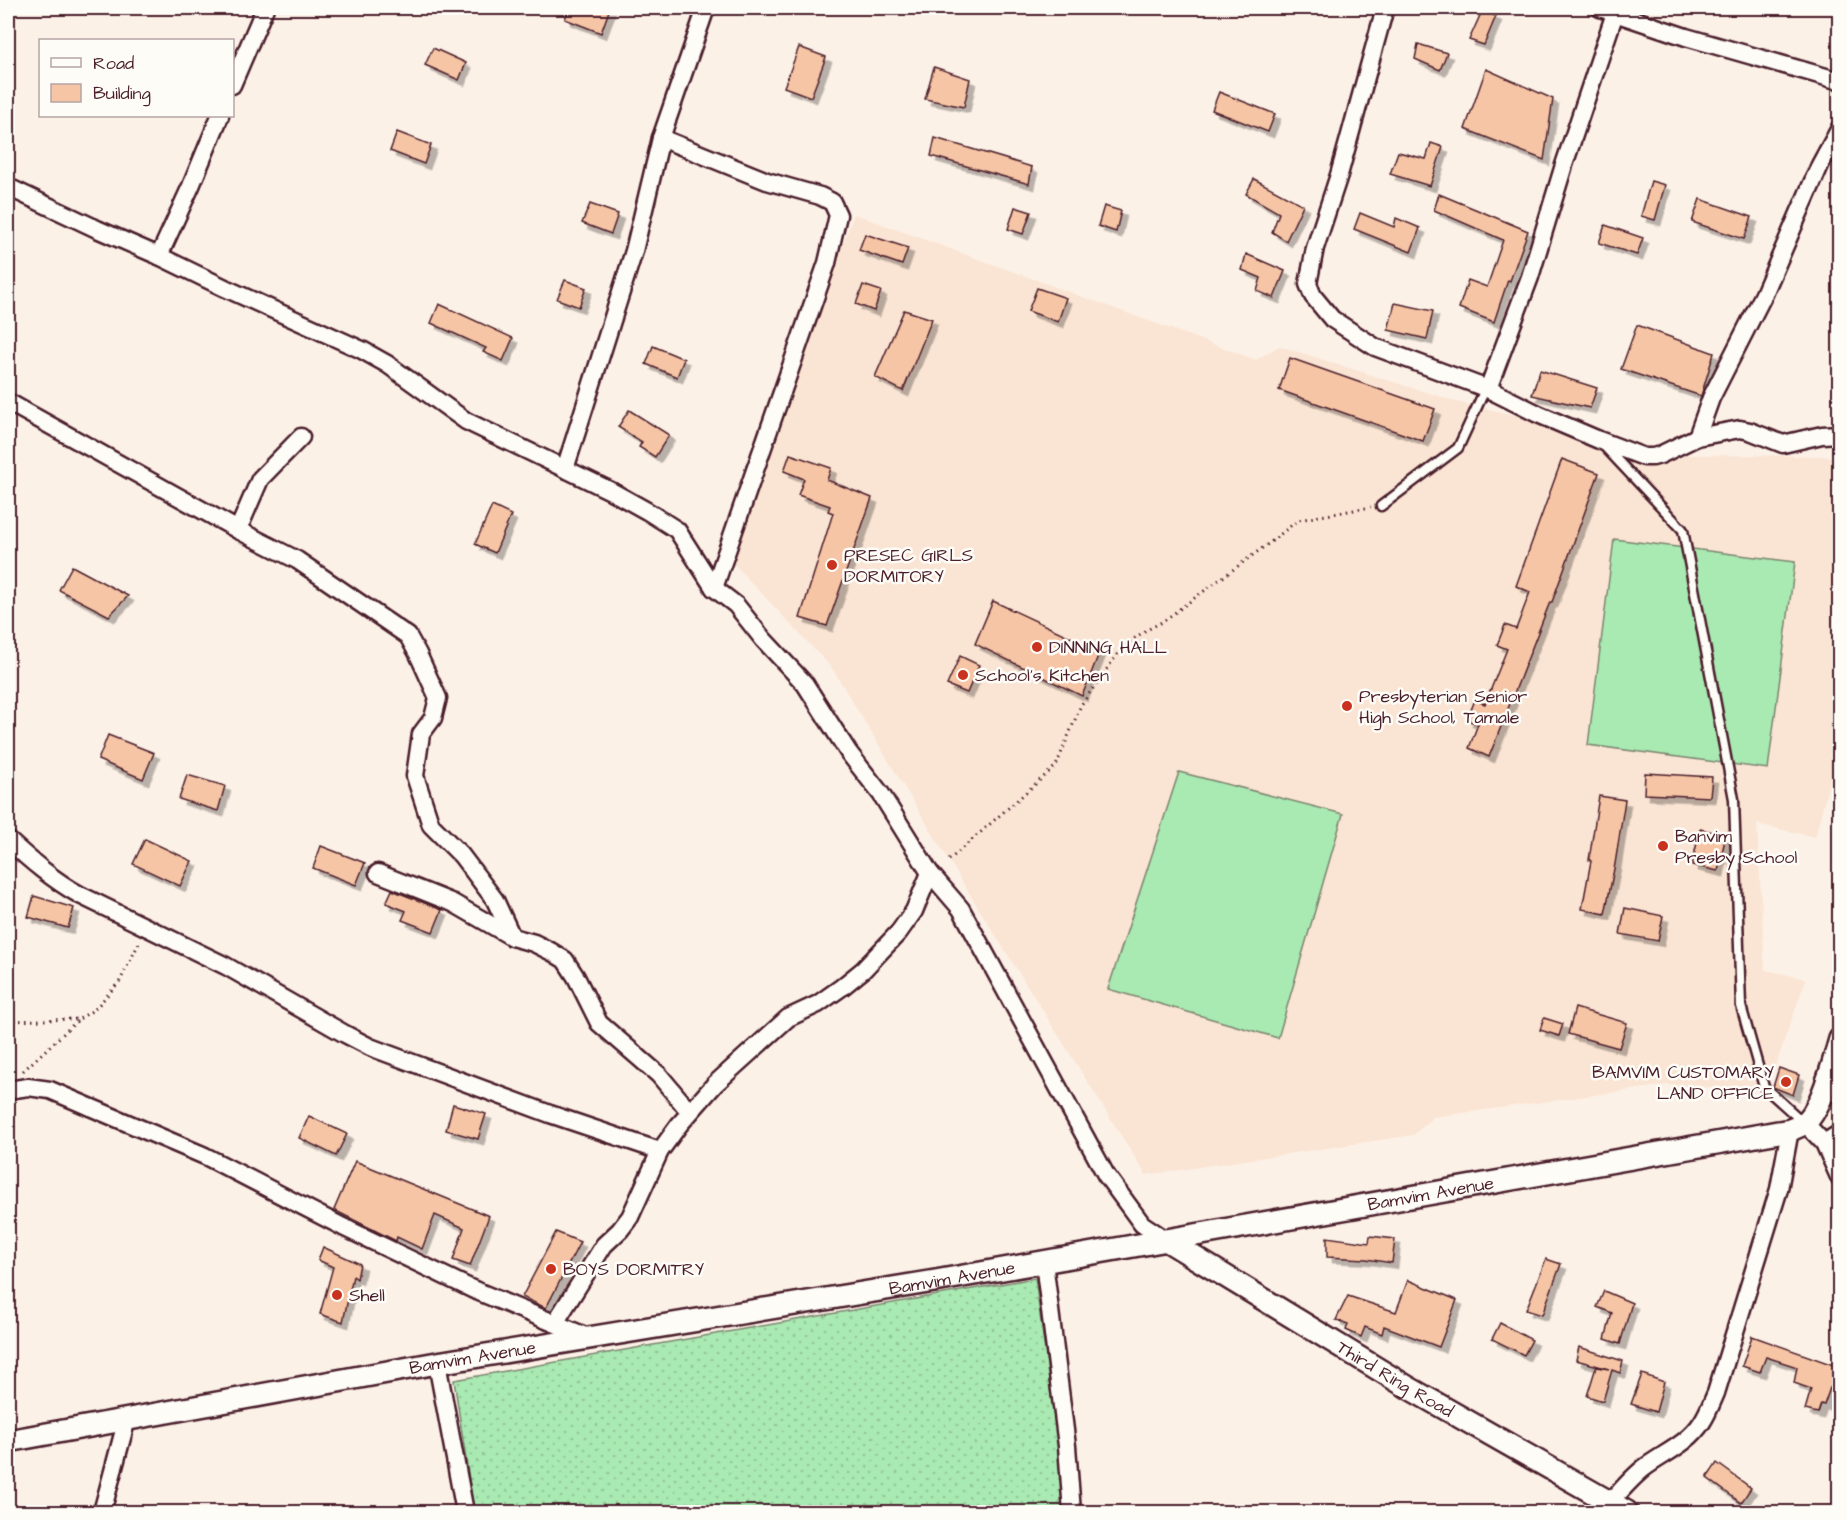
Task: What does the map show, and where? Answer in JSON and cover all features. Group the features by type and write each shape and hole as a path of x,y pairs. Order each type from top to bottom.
{"street":[{"path":"234,80 265,8"},
{"path":"566,469 634,251 662,138 706,8"},
{"path":"1385,8 1339,175 1315,248 1308,284 1313,297 1332,319 1375,347 1488,388 1517,405 1633,453 1653,457 1697,437 1740,429 1783,444 1822,435 1839,434"},
{"path":"1488,388 1530,278 1608,10 1686,37 1839,81"},
{"path":"159,256 220,117"},
{"path":"1697,437 1711,399 1764,294 1820,165 1839,128"},
{"path":"662,138 767,181 820,196 832,202 838,215 827,264 714,588"},
{"path":"8,187 362,350 387,364 466,421 566,469 647,511 677,530 714,588 736,605 805,684 849,753 881,794 930,873 961,909 1106,1175 1142,1224 1166,1240"},
{"path":"8,402 238,530 297,560 408,636 438,698 433,718 421,734 415,776 431,825 461,855 495,900 512,937"},
{"path":"238,530 260,479 301,437"},
{"path":"8,840 60,884 235,971 370,1047 539,1110 660,1151"},
{"path":"378,873 453,903 512,937 534,943 565,960 599,1023 651,1067 690,1112"},
{"path":"555,1323 604,1245 630,1217 660,1151 690,1112 715,1084 788,1018 818,1004 863,970 899,932 914,911 930,873"},
{"path":"1613,1509 1634,1477 1692,1435 1702,1422 1716,1393 1797,1126 1818,1104 1839,1039"},
{"path":"11,1084 50,1090 205,1156 461,1284 590,1338"},
{"path":"1797,1126 1824,1143 1839,1179"},
{"name":"Bamvim Avenue","path":"8,1441 437,1363 1044,1262 1797,1126"},
{"path":"1824,1143 1839,1133"},
{"name":"Third Ring Road","path":"1166,1240 1613,1509"},
{"path":"1044,1262 1067,1446 1072,1512"},
{"path":"437,1363 465,1512"},
{"path":"102,1512 127,1419"}],"lane":[{"path":"1381,506 1458,448 1488,388"},
{"path":"1599,440 1683,530 1734,799 1741,1006 1764,1087 1797,1126"}],"path":[{"path":"949,860 1056,766 1081,705 1122,648 1143,632 1162,622 1298,520 1381,506"},
{"path":"11,1084 79,1019 95,1009 120,981 146,927"},
{"path":"8,1021 79,1019"}],"shaded area":[{"name":"Presbyterian Senior High School, Tamale","path":"854,214 1256,360 1279,346 1457,402 1689,455 1839,458 1839,744 1815,837 1757,824 1765,970 1806,979 1771,1078 1751,1089 1667,1085 1433,1117 1413,1135 1146,1175 961,880 832,668 728,558"}],"green space":[{"path":"1614,539 1795,562 1768,769 1588,745"},
{"path":"1179,772 1343,814 1278,1038 1108,989"},
{"path":"1035,1278 1063,1483 1064,1512 474,1512 454,1380"}],"building":[{"path":"569,8 610,8 601,33 565,19"},
{"path":"1482,11 1496,16 1484,45 1469,40"},
{"path":"1418,44 1447,53 1440,70 1415,59"},
{"path":"799,47 826,57 811,97 784,87"},
{"path":"433,48 466,63 459,80 425,65"},
{"path":"934,67 970,79 964,107 925,99"},
{"path":"1486,69 1553,99 1544,160 1465,129"},
{"path":"1219,92 1275,114 1268,132 1212,110"},
{"path":"397,132 431,145 424,164 390,151"},
{"path":"935,138 1032,167 1029,184 931,156"},
{"path":"1431,143 1443,147 1430,186 1390,174 1398,152 1426,159"},
{"path":"1254,179 1303,205 1286,241 1272,232 1279,213 1246,194"},
{"path":"1651,181 1665,185 1655,220 1641,216"},
{"path":"1439,194 1528,231 1494,322 1459,308 1468,280 1487,287 1503,240 1434,210"},
{"path":"1700,199 1752,217 1744,239 1692,222"},
{"path":"590,204 618,214 611,234 582,223"},
{"path":"1104,206 1121,211 1116,232 1098,226"},
{"path":"1015,207 1031,212 1023,234 1008,229"},
{"path":"1360,213 1394,227 1396,218 1420,228 1411,252 1354,229"},
{"path":"1605,225 1643,238 1637,255 1599,243"},
{"path":"865,234 908,248 902,265 859,250"},
{"path":"1246,254 1285,271 1274,298 1257,291 1261,278 1242,270"},
{"path":"565,280 586,288 579,307 557,299"},
{"path":"863,285 881,291 874,311 856,304"},
{"path":"1037,288 1066,298 1058,322 1028,311"},
{"path":"1395,303 1433,311 1427,339 1388,330"},
{"path":"439,304 513,338 503,361 483,352 486,348 431,323"},
{"path":"904,310 932,319 903,391 875,377"},
{"path":"1637,325 1714,353 1701,396 1621,369"},
{"path":"653,346 684,359 677,377 646,364"},
{"path":"1290,358 1435,409 1423,441 1279,390"},
{"path":"1540,370 1597,388 1590,408 1532,395"},
{"path":"629,410 669,435 655,457 639,447 642,442 618,427"},
{"name":"PRESEC GIRLS DORMITORY","path":"790,454 831,468 827,480 872,498 827,626 800,618 833,513 828,511 830,506 798,495 804,479 784,471"},
{"path":"1562,459 1599,473 1552,602 1550,602 1489,757 1469,748 1478,724 1467,720 1475,700 1485,704 1507,649 1497,645 1505,625 1516,629 1530,592 1516,586"},
{"path":"492,506 511,515 495,553 475,544"},
{"path":"72,566 128,596 109,616 59,590"},
{"name":"DINNING HALL","path":"993,601 1100,651 1082,696 975,644"},
{"name":"School's Kitchen","path":"960,656 979,665 967,693 947,685"},
{"path":"108,735 154,753 143,779 98,760"},
{"path":"1645,773 1712,777 1710,797 1644,794"},
{"path":"187,775 225,786 218,811 179,799"},
{"path":"1599,796 1625,800 1605,914 1582,909"},
{"path":"1700,829 1726,835 1718,871 1692,865"},
{"path":"145,839 192,861 180,886 133,864"},
{"path":"321,846 365,863 356,885 313,868"},
{"path":"392,890 442,910 433,932 402,920 406,911 386,903"},
{"path":"34,896 74,908 68,928 28,917"},
{"path":"1625,908 1663,916 1658,941 1620,934"},
{"path":"1575,1008 1627,1023 1619,1048 1568,1034"},
{"path":"1544,1018 1563,1024 1559,1036 1540,1030"},
{"name":"BAMVIM CUSTOMARY LAND OFFICE","path":"1779,1068 1799,1075 1793,1095 1773,1087"},
{"path":"453,1104 486,1114 478,1139 446,1130"},
{"path":"309,1116 347,1134 336,1156 299,1138"},
{"path":"355,1161 489,1216 470,1266 453,1260 464,1228 435,1215 422,1249 397,1237 396,1241 334,1210"},
{"name":"BOYS DORMITRY","path":"556,1232 580,1242 546,1308 522,1297"},
{"path":"1370,1236 1395,1239 1392,1263 1327,1257 1327,1237 1369,1243"},
{"path":"323,1247 360,1264 357,1279 353,1276 343,1322 320,1314 333,1267 318,1260"},
{"path":"1546,1259 1561,1264 1542,1315 1526,1310"},
{"path":"1408,1280 1457,1300 1439,1347 1384,1326 1382,1334 1365,1327 1361,1337 1346,1330 1348,1324 1336,1320 1348,1296 1396,1312"},
{"path":"1604,1291 1632,1303 1620,1344 1605,1339 1612,1313 1597,1307"},
{"path":"1500,1323 1532,1340 1524,1355 1492,1339"},
{"path":"1752,1336 1839,1367 1839,1390 1830,1388 1824,1405 1821,1404 1818,1413 1805,1410 1811,1389 1794,1383 1797,1367 1766,1357 1760,1372 1742,1366"},
{"path":"1579,1347 1623,1361 1620,1373 1612,1370 1603,1401 1587,1396 1596,1367 1609,1369 1576,1360"},
{"path":"1642,1374 1664,1382 1656,1412 1631,1404"},
{"path":"1717,1463 1751,1488 1741,1503 1707,1478"}],"place":[{"name":"PRESEC GIRLS DORMITORY","path":"832,565"},
{"name":"DINNING HALL","path":"1037,647"},
{"name":"School's Kitchen","path":"963,675"},
{"name":"Presbyterian Senior High School, Tamale","path":"1347,706"},
{"name":"Banvim Presby School","path":"1663,846"},
{"name":"BAMVIM CUSTOMARY LAND OFFICE","path":"1786,1082"},
{"name":"BOYS DORMITRY","path":"551,1269"},
{"name":"Shell","path":"337,1295"}]}
